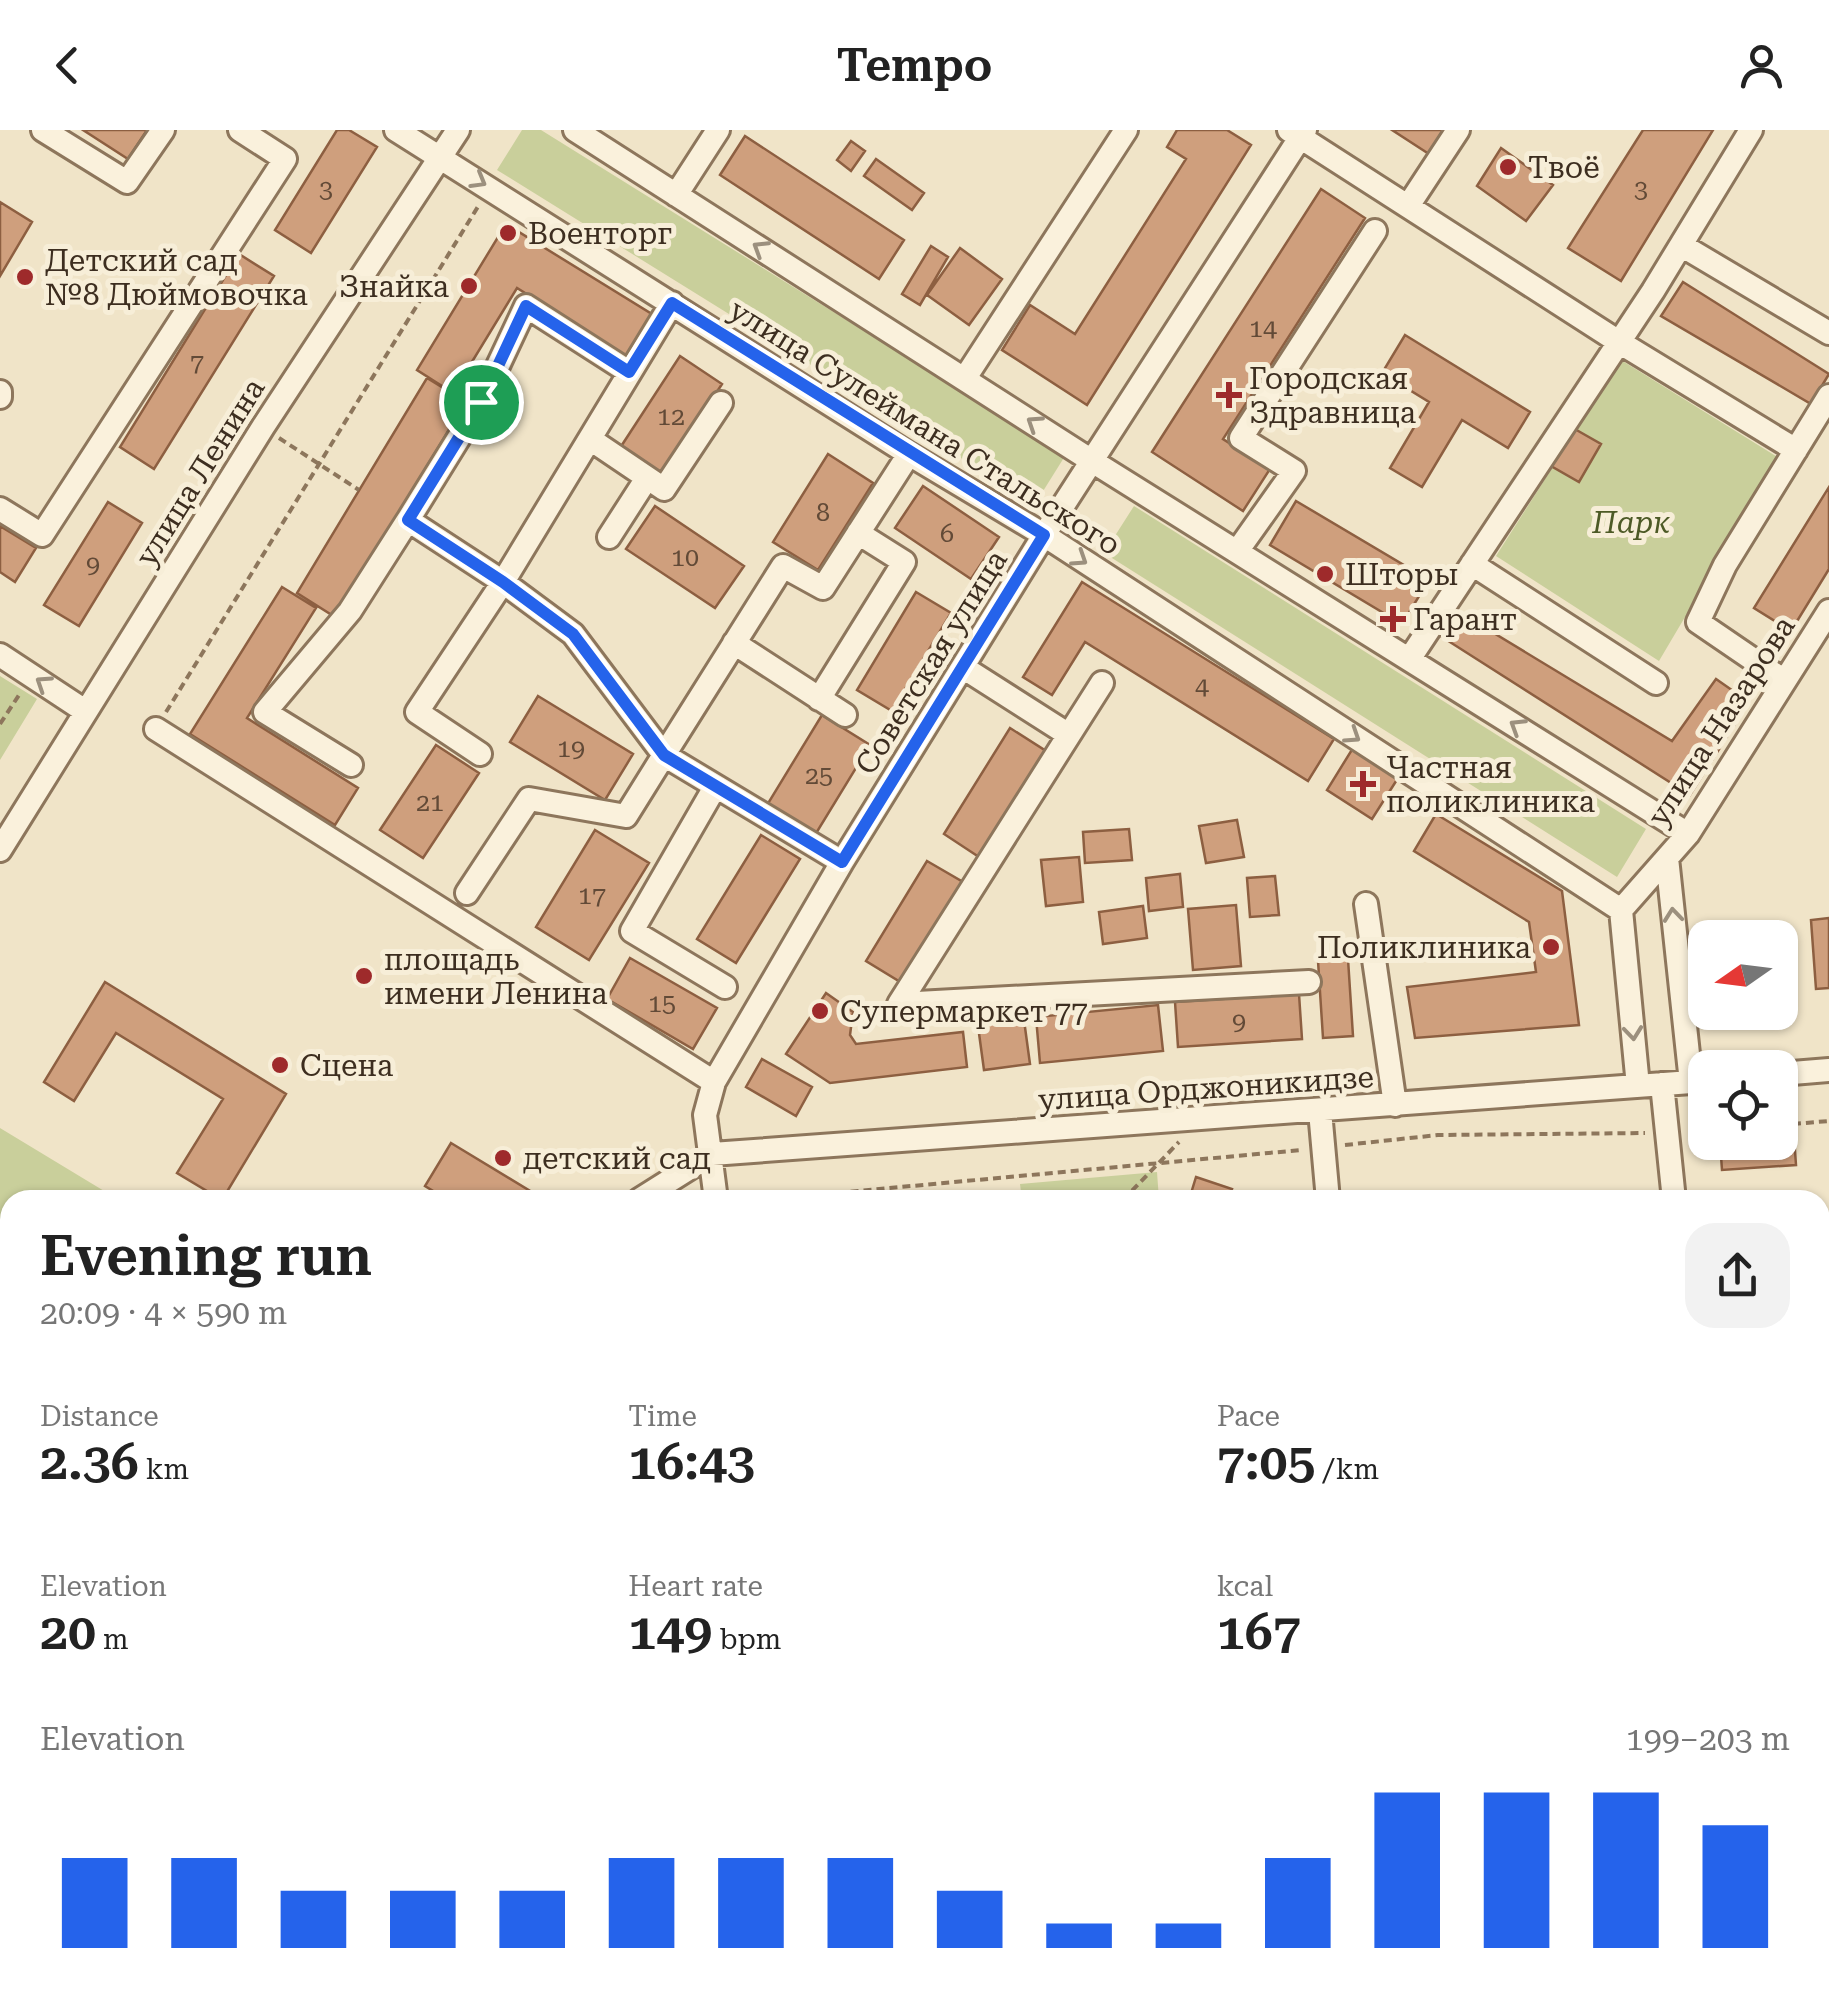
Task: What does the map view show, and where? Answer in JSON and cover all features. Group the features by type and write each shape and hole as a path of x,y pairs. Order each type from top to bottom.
{"street":[{"path":"43,130 127,182 163,130"},
{"path":"0,509 42,535 285,159 240,130"},
{"name":"улица Сулеймана Стальского","path":"396,130 1044,535 1621,910"},
{"name":"улица Ленина","path":"0,850 263,427 458,130"},
{"name":"улица Сулеймана Стальского","path":"575,130 1092,461 1688,834"},
{"path":"676,195 718,130"},
{"path":"965,378 1126,130"},
{"path":"1408,206 1458,130"},
{"path":"1410,658 1681,245 1751,130"},
{"path":"1298,132 1618,342 1796,450"},
{"name":"Советская улица","path":"714,1082 842,862 1298,132"},
{"path":"1238,550 1294,471 1241,438 1375,231"},
{"path":"1681,245 1829,333"},
{"path":"480,754 417,712 503,582 672,303"},
{"path":"351,764 264,712 350,611 481,402 526,306 629,372"},
{"path":"1783,680 1698,622 1724,565 1829,396"},
{"path":"590,440 664,488 721,403"},
{"path":"468,893 529,798 626,816 782,566 823,588 909,454"},
{"path":"609,537 647,478"},
{"path":"408,520 573,634 664,755 842,862"},
{"path":"819,699 904,562 858,533"},
{"path":"1472,564 1656,683"},
{"name":"улица Назарова","path":"1621,910 1688,834 1829,610"},
{"path":"734,643 845,716"},
{"path":"0,655 86,711"},
{"path":"964,668 1068,735"},
{"path":"1102,683 899,1004 1309,982"},
{"path":"156,729 714,1082 705,1114 715,1190"},
{"path":"715,788 632,931 725,987"},
{"path":"1667,858 1694,1050"},
{"path":"1366,904 1395,1105"},
{"path":"1621,910 1650,1085 1667,1132 1673,1190"},
{"path":"1798,1073 1829,1070"},
{"name":"улица Орджоникидзе","path":"712,1154 1688,1082"},
{"path":"1320,1110 1327,1190"},
{"path":"655,1190 712,1154"}],"path":[{"path":"156,729 490,187"},
{"path":"263,427 360,490"},
{"path":"0,724 30,676"},
{"path":"1132,1190 1156,1162 1205,1119"},
{"path":"1798,1123 1829,1121"},
{"path":"893,1190 1438,1135 1568,1136 1688,1131"}],"green space":[{"path":"522,130 541,130 1065,456 1035,504 497,170"},
{"name":"Парк","path":"1621,360 1779,458 1659,661 1496,556"},
{"path":"1134,506 1646,829 1617,877 1104,553"},
{"path":"0,676 37,699 0,760"},
{"path":"0,1128 102,1190 0,1190"},
{"path":"1157,1172 1158,1190 1021,1190 1020,1184"}],"building":[{"path":"83,130 147,130 128,159"},
{"path":"337,130 349,130 377,147 311,253 275,230"},
{"path":"1177,130 1227,130 1251,145 1087,405 1002,350 1030,305 1075,334 1186,159 1167,147"},
{"path":"1392,130 1443,130 1429,154"},
{"path":"1643,130 1713,130 1621,281 1568,248"},
{"path":"745,136 904,240 879,279 720,175"},
{"path":"851,141 865,151 851,171 837,160"},
{"name":"Твоё","path":"1501,148 1553,185 1526,221 1477,186"},
{"path":"876,159 924,193 912,210 864,176"},
{"path":"1321,189 1365,218 1223,439 1270,469 1243,511 1152,452"},
{"path":"0,202 32,222 0,276"},
{"path":"506,224 655,316 629,358 517,288 453,393 417,370"},
{"path":"931,246 948,257 920,305 902,294"},
{"path":"960,248 1002,279 969,325 927,295"},
{"path":"239,254 274,276 154,469 120,447"},
{"path":"1683,282 1829,374 1811,404 1661,316"},
{"path":"1405,335 1530,412 1508,448 1462,420 1422,487 1390,468 1429,402 1382,373"},
{"path":"680,356 722,384 662,476 620,448"},
{"path":"427,378 466,402 335,617 297,593"},
{"path":"1573,428 1601,444 1579,482 1551,466"},
{"path":"828,454 873,483 818,570 773,542"},
{"path":"923,486 999,537 971,579 895,528"},
{"path":"1829,487 1829,569 1791,631 1754,608"},
{"path":"1296,501 1429,580 1402,624 1270,545"},
{"path":"108,502 142,523 79,626 44,605"},
{"path":"655,506 744,566 715,608 626,549"},
{"path":"0,526 36,548 15,582 0,572"},
{"path":"1082,582 1334,739 1308,781 1085,642 1052,695 1023,677"},
{"path":"282,587 316,608 247,718 358,788 335,825 190,734"},
{"path":"916,592 951,613 892,711 857,690"},
{"path":"1459,612 1672,741 1716,679 1749,702 1690,795 1442,637"},
{"path":"538,696 633,754 605,800 510,742"},
{"path":"822,715 870,745 815,835 767,805"},
{"path":"1010,728 1046,751 979,857 944,834"},
{"path":"436,745 479,773 423,858 380,830"},
{"name":"Частная поликлиника","path":"1353,748 1398,778 1372,819 1327,790"},
{"name":"Поликлиника","path":"1436,814 1562,891 1579,1025 1415,1038 1407,987 1536,972 1529,922 1414,851"},
{"path":"1237,820 1244,857 1206,863 1199,826"},
{"path":"1129,829 1132,860 1085,863 1083,832"},
{"path":"595,830 649,863 589,960 536,927"},
{"path":"761,835 800,859 736,963 697,939"},
{"path":"1079,857 1083,902 1046,906 1041,860"},
{"path":"927,861 963,882 902,983 866,961"},
{"path":"1180,874 1183,907 1149,911 1146,878"},
{"path":"1275,876 1279,915 1250,917 1247,878"},
{"path":"1236,905 1241,966 1193,970 1188,909"},
{"path":"1143,906 1147,938 1103,944 1099,912"},
{"path":"1829,918 1829,988 1816,989 1811,920"},
{"path":"630,958 717,1008 693,1049 607,999"},
{"path":"1348,959 1353,1036 1323,1038 1318,961"},
{"path":"105,982 286,1094 228,1190 205,1190 177,1173 223,1099 116,1033 74,1101 44,1082"},
{"path":"826,993 853,1012 850,1035 856,1044 963,1032 967,1067 830,1083 786,1054"},
{"path":"1299,994 1302,1039 1178,1047 1175,1002"},
{"path":"1158,1005 1163,1051 1040,1063 1036,1017"},
{"path":"1024,1020 1030,1064 984,1070 978,1026"},
{"path":"762,1059 812,1087 796,1116 746,1087"},
{"path":"451,1143 529,1190 432,1190 425,1186"},
{"path":"1721,1160 1796,1160 1796,1165 1722,1170"},
{"path":"1196,1177 1232,1189 1232,1190 1192,1190"}],"place":[{"name":"Твоё","path":"1508,167"},
{"name":"Военторг","path":"508,233"},
{"name":"Детский сад №8 Дюймовочка","path":"25,277"},
{"name":"Знайка","path":"469,286"},
{"name":"Городская Здравница","path":"1229,395"},
{"name":"Шторы","path":"1325,574"},
{"name":"Гарант","path":"1393,619"},
{"name":"Частная поликлиника","path":"1363,784"},
{"name":"Поликлиника","path":"1551,947"},
{"name":"площадь имени Ленина","path":"364,976"},
{"name":"Супермаркет 77","path":"820,1011"},
{"name":"Сцена","path":"280,1065"},
{"name":"детский сад","path":"503,1158"}],"route":[{"path":"672,303 1044,535 842,862 664,755 573,634 408,520 481,402 526,306 629,372 672,303"}]}
